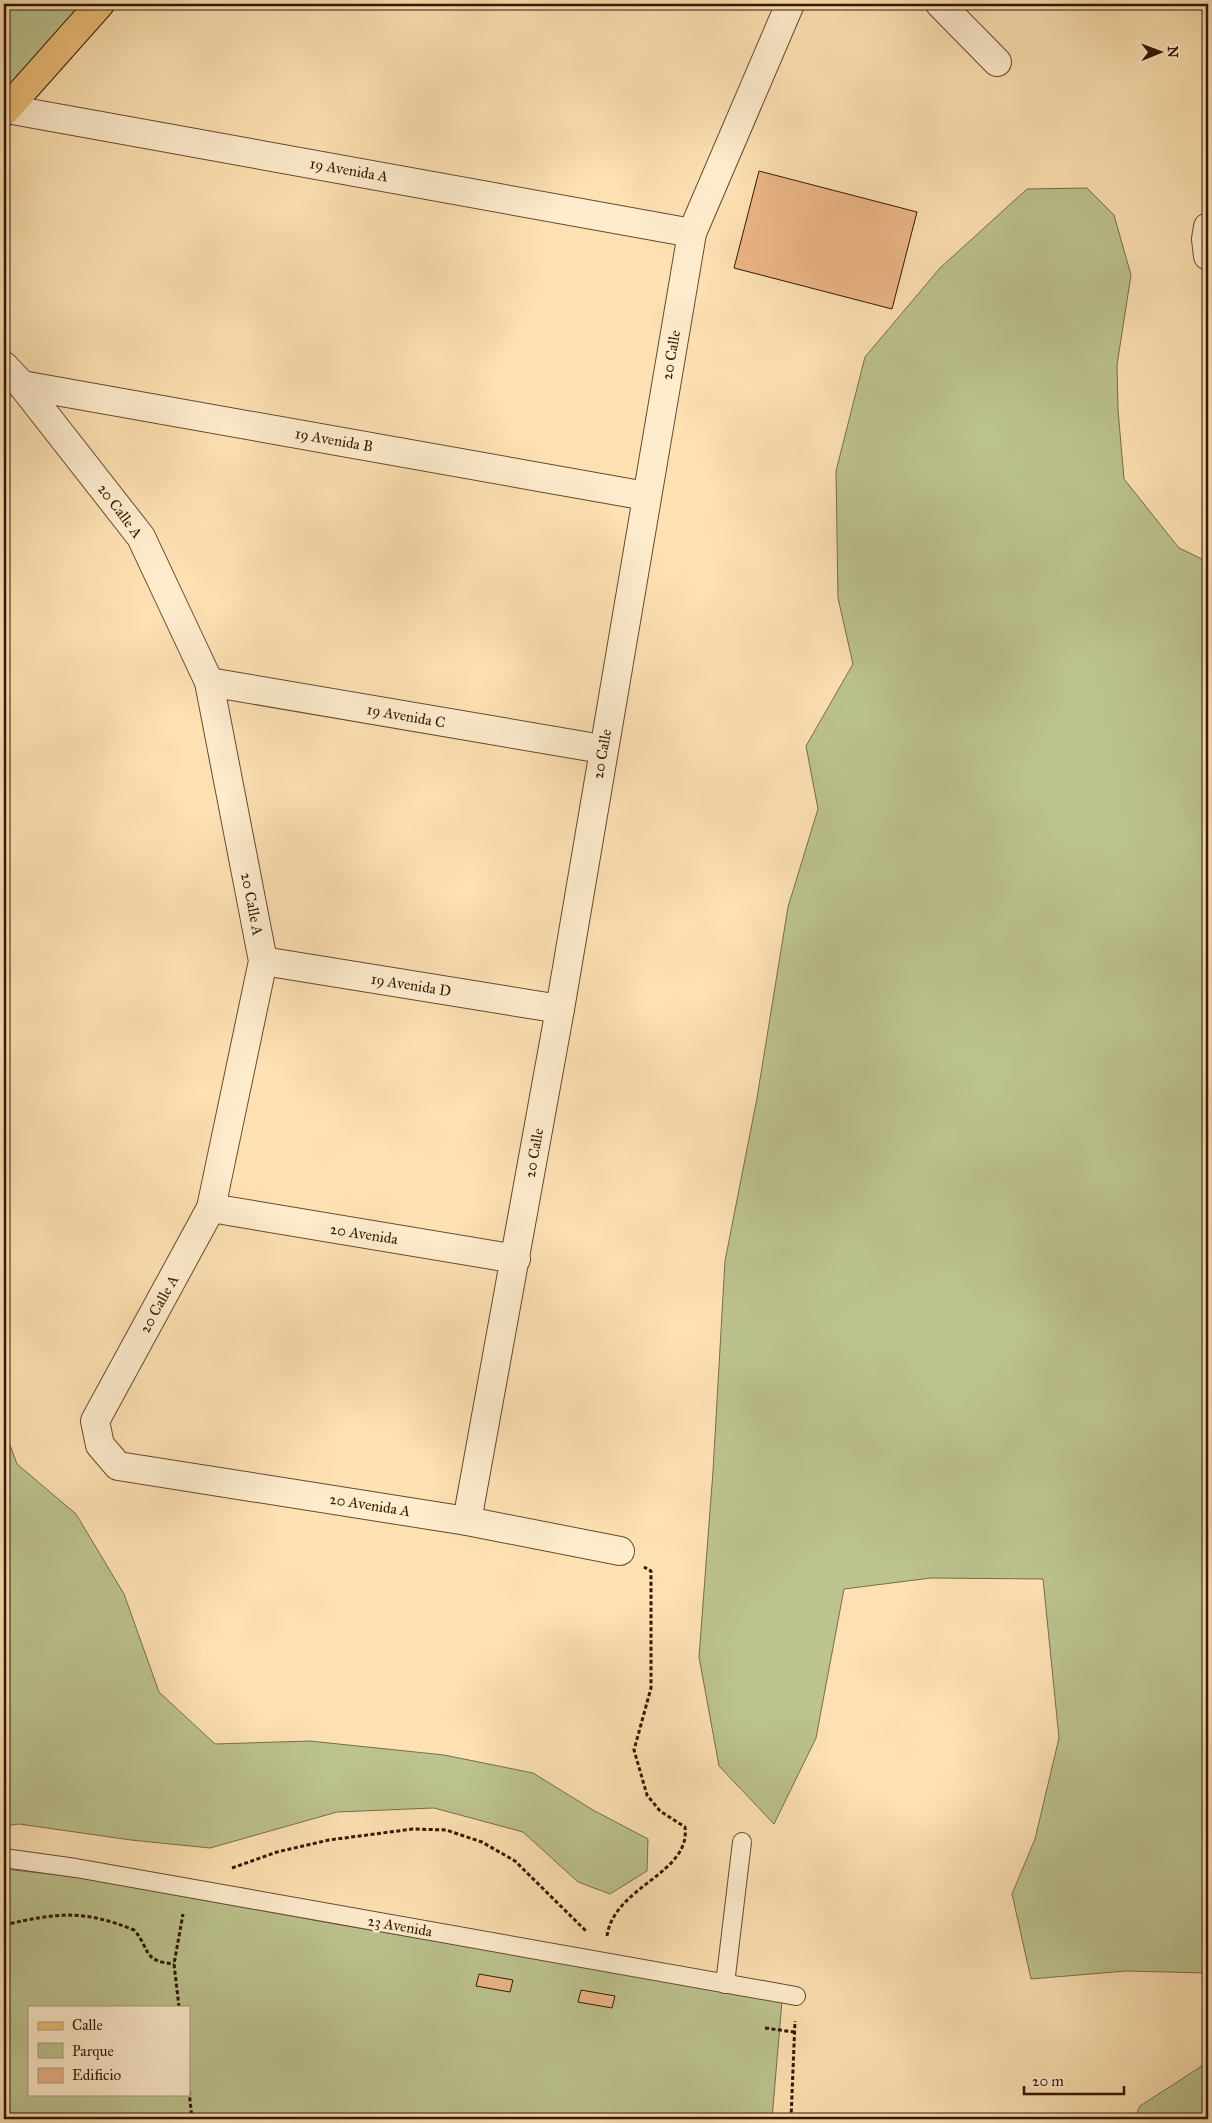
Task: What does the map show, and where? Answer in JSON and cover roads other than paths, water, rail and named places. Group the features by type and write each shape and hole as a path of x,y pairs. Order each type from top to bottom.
{"main road":[{"path":"5,110 100,4"}],"street":[{"name":"20 Calle","path":"468,1521 560,1009 602,749 692,233 790,4"},
{"path":"940,4 997,62"},
{"name":"19 Avenida A","path":"5,110 692,233"},
{"path":"1208,226 1206,239 1208,256"},
{"name":"19 Avenida B","path":"13,375 646,496"},
{"name":"20 Calle A","path":"13,375 141,537 209,682 263,961 211,1208 95,1421 100,1445 118,1466"},
{"name":"19 Avenida C","path":"209,682 602,749"},
{"name":"19 Avenida D","path":"263,961 560,1009"},
{"name":"20 Avenida","path":"211,1208 516,1259"},
{"name":"20 Avenida A","path":"118,1466 468,1521 620,1551"}],"lane":[{"path":"724,1984 742,1842"},
{"name":"23 Avenida","path":"4,1858 76,1868 796,1996"}]}
